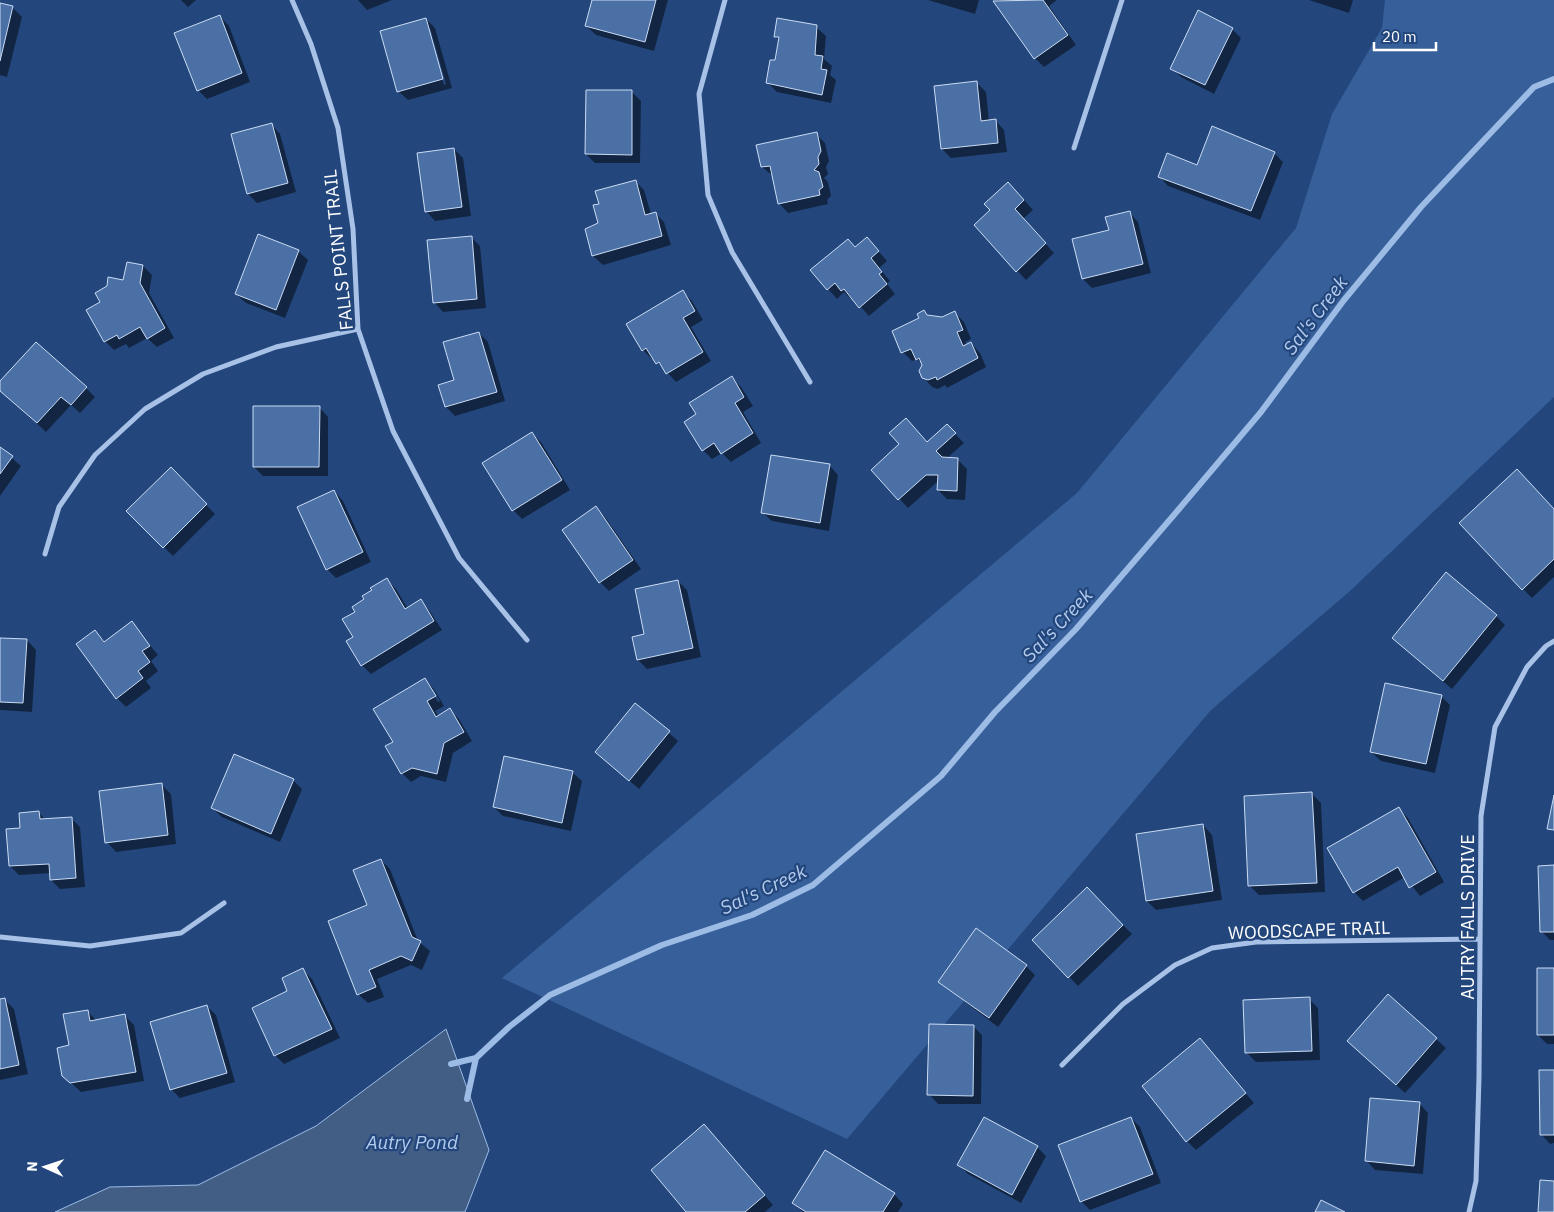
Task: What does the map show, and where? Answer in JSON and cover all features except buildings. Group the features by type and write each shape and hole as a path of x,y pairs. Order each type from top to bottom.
{"street":[{"name":"FALLS POINT TRAIL","path":"292,0 311,44 338,128 353,229 358,329 393,431 460,558 527,640"},
{"path":"725,0 699,94 708,195 732,252 810,382"},
{"path":"1074,148 1122,0"},
{"path":"45,554 58,507 95,455 145,409 203,374 276,348 358,329"},
{"name":"AUTRY FALLS DRIVE","path":"1469,1212 1476,1181 1481,816 1495,727 1527,667 1546,646 1554,641"},
{"path":"0,937 90,946 181,933 224,903"},
{"name":"WOODSCAPE TRAIL","path":"1062,1065 1124,1004 1174,966 1212,948 1256,942 1480,940"}],"shaded area":[{"path":"1385,0 1554,0 1554,397 1350,591 1211,710 847,1139 502,978 1077,493 1296,228 1332,114 1382,28"}],"water":[{"name":"Autry Pond","path":"446,1029 489,1150 465,1212 55,1212 110,1187 198,1185 316,1126"}],"waterway":[{"name":"Sal's Creek","path":"476,1058 509,1027 550,995 662,945 752,915 813,885 941,776 995,712 1076,629 1261,412 1344,300 1421,207 1534,87 1554,79"},
{"path":"451,1064 476,1058"},
{"path":"467,1099 476,1058"}]}
